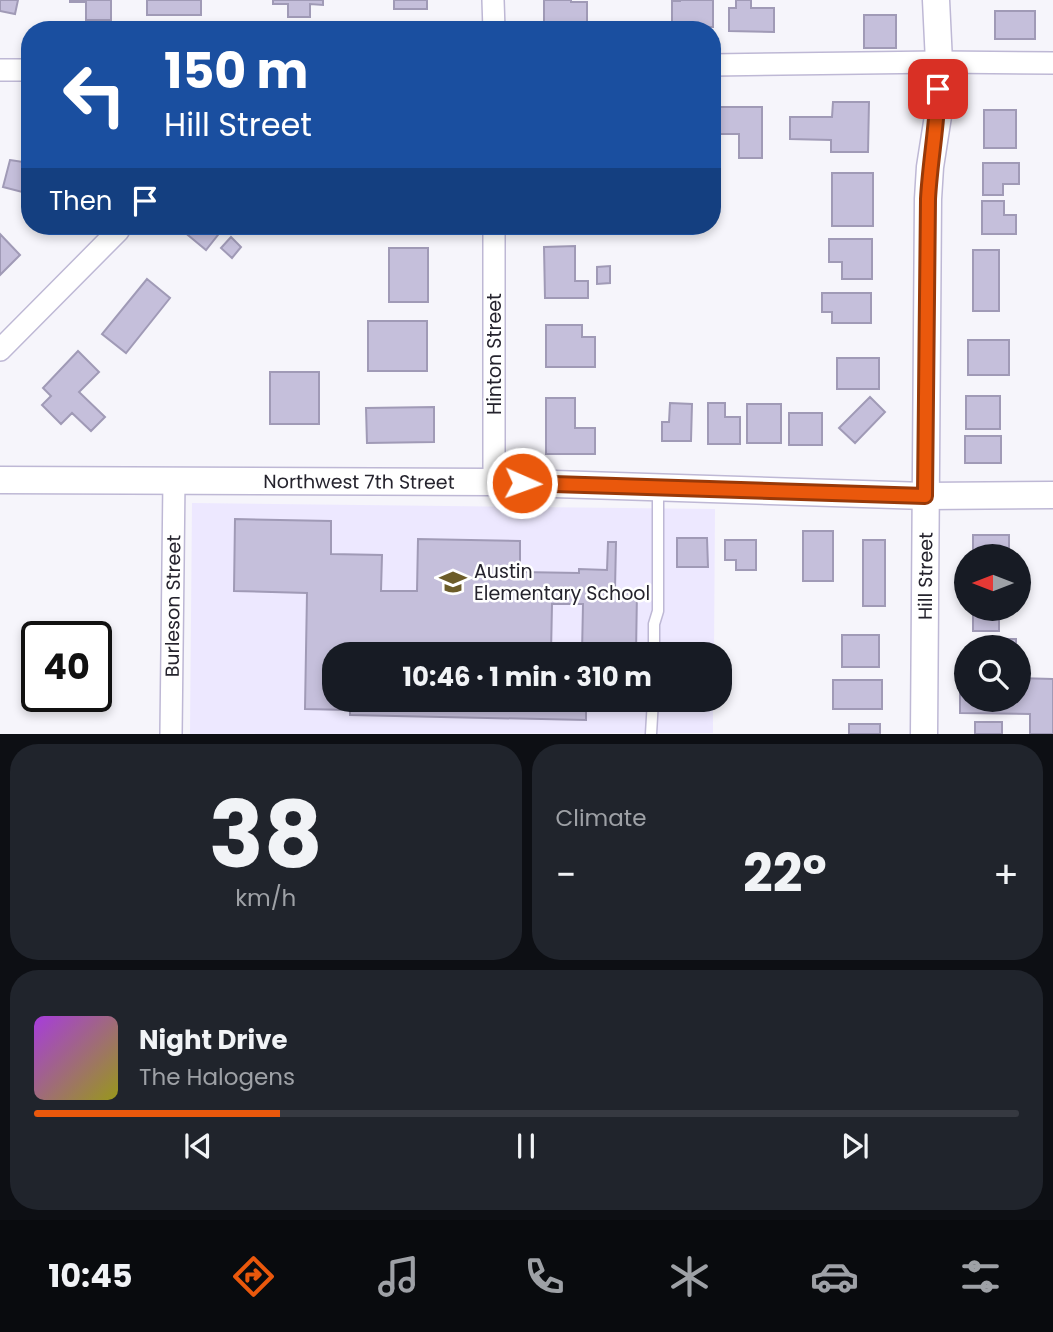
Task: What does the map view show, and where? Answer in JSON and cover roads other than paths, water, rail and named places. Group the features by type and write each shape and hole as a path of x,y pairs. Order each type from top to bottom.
{"street":[{"path":"493,0 494,21"},
{"name":"Hill Street","path":"924,733 928,199 938,116 936,0"},
{"path":"721,65 1053,63"},
{"path":"0,70 21,70"},
{"path":"0,350 114,235"},
{"name":"Hinton Street","path":"494,235 494,482"},
{"name":"Northwest 7th Street","path":"0,480 494,482 925,496 1053,495"},
{"name":"Burleson Street","path":"171,733 174,480"}],"lane":[{"path":"653,642 658,611 658,487"},
{"path":"650,733 652,712"}],"place":[{"name":"Austin Elementary School","path":"453,582"}]}
